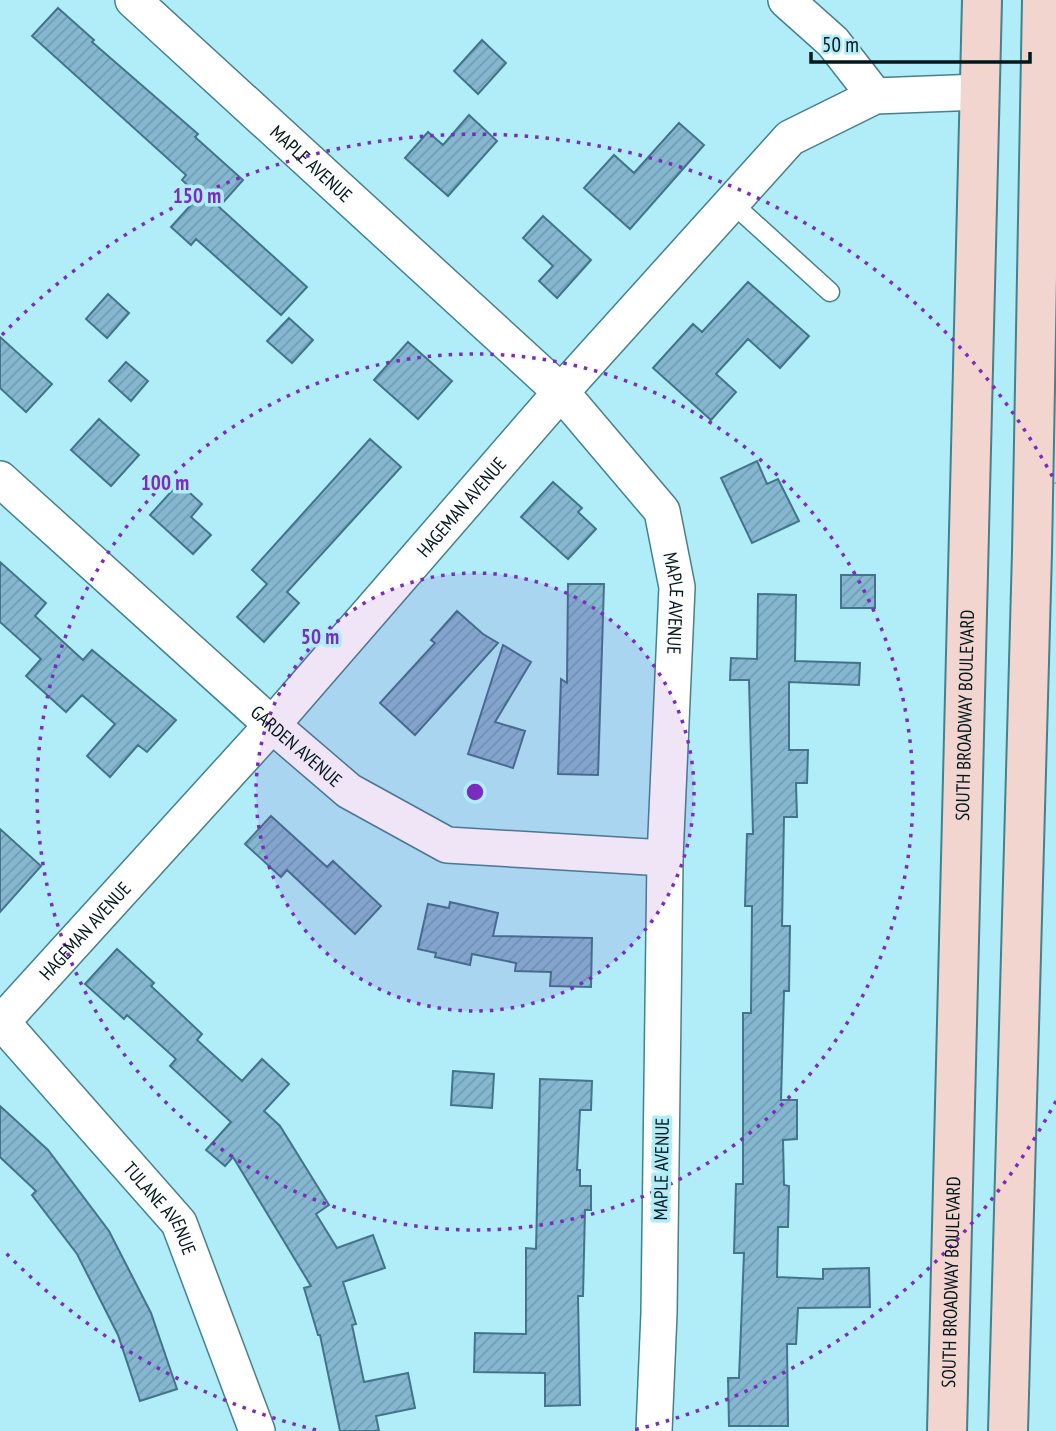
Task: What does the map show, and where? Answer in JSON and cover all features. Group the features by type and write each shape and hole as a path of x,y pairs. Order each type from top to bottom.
{"main road":[{"name":"SOUTH BROADWAY BOULEVARD","path":"947,1431 982,0"},
{"path":"1009,1431 1038,552 1042,0"}],"street":[{"name":"MAPLE AVENUE","path":"133,0 561,392 662,511 677,587 665,858 659,1313 654,1431"},
{"path":"786,0 833,42 876,96"},
{"name":"HAGEMAN AVENUE","path":"1,1022 272,725 561,392 790,138 876,96 980,92"},
{"name":"GARDEN AVENUE","path":"0,479 272,725 349,791 447,845 665,858"},
{"name":"TULANE AVENUE","path":"1,1022 179,1223 257,1431"}],"lane":[{"path":"732,203 830,292"}],"building":[{"path":"58,8 94,40 92,42 198,134 195,137 243,180 219,207 307,287 281,315 196,239 191,245 171,227 199,196 182,180 186,175 32,36"},
{"path":"482,40 506,63 478,94 454,71"},
{"path":"469,115 497,141 448,196 405,158 428,132 443,145"},
{"path":"679,123 704,145 630,229 584,188 614,155 634,173"},
{"path":"543,216 591,260 557,298 539,281 553,266 523,238"},
{"path":"748,282 809,336 780,368 748,339 716,374 736,392 711,420 653,368 693,324 702,332"},
{"path":"108,294 129,313 107,338 86,319"},
{"path":"289,318 313,340 292,363 267,341"},
{"path":"0,337 52,384 26,412 0,388"},
{"path":"408,342 452,381 418,419 374,380"},
{"path":"126,362 148,381 131,401 109,381"},
{"path":"99,419 139,455 111,486 71,450"},
{"path":"370,439 401,467 287,592 299,603 264,642 237,617 267,584 252,570"},
{"path":"757,461 767,484 778,479 799,521 752,543 721,478"},
{"path":"553,482 582,508 578,512 596,529 568,559 521,517"},
{"path":"179,483 202,504 191,517 211,535 193,554 150,515"},
{"path":"0,562 46,603 35,616 83,660 92,650 176,720 147,752 138,745 110,777 87,756 115,724 82,695 66,712 26,676 41,659 0,622"},
{"path":"841,575 875,575 875,608 841,608"},
{"path":"568,584 604,584 598,775 558,774 561,679 567,683"},
{"path":"758,594 796,595 795,661 860,663 859,685 789,682 789,750 808,750 807,783 796,783 797,817 784,817 782,926 790,926 789,991 784,991 781,1100 797,1100 797,1139 783,1140 784,1185 789,1186 788,1227 778,1227 777,1277 823,1279 823,1269 869,1268 870,1307 798,1308 796,1344 787,1344 788,1426 729,1426 728,1378 739,1378 744,1253 734,1253 736,1184 743,1184 743,1013 751,1013 752,906 745,906 747,834 753,834 749,680 730,680 731,658 757,659"},
{"path":"457,611 483,634 498,643 415,735 380,703 435,643 431,640"},
{"path":"503,645 531,662 495,722 525,731 513,768 468,754"},
{"path":"271,816 327,867 333,861 381,906 355,934 287,870 281,877 245,844"},
{"path":"0,829 41,866 0,912"},
{"path":"450,902 498,913 493,936 592,938 591,987 550,986 551,972 515,971 516,963 472,954 470,965 435,957 436,953 418,949 428,904 449,908"},
{"path":"117,949 154,983 151,986 202,1034 197,1040 242,1081 262,1059 289,1084 264,1111 280,1126 329,1205 316,1214 337,1248 373,1235 385,1268 343,1282 356,1324 352,1325 364,1382 408,1373 415,1408 376,1416 379,1431 340,1431 320,1335 304,1288 311,1286 233,1157 225,1166 206,1150 231,1122 170,1066 176,1059 127,1015 124,1019 85,984"},
{"path":"453,1071 494,1074 492,1108 451,1105"},
{"path":"540,1079 592,1081 591,1110 580,1110 577,1170 580,1170 580,1186 591,1186 591,1210 585,1210 583,1296 578,1296 580,1405 545,1406 545,1373 474,1372 475,1333 526,1334 526,1248 536,1249"},
{"path":"0,1106 48,1150 109,1231 151,1313 177,1389 140,1401 118,1335 77,1254 32,1195 36,1191 0,1157"}]}
